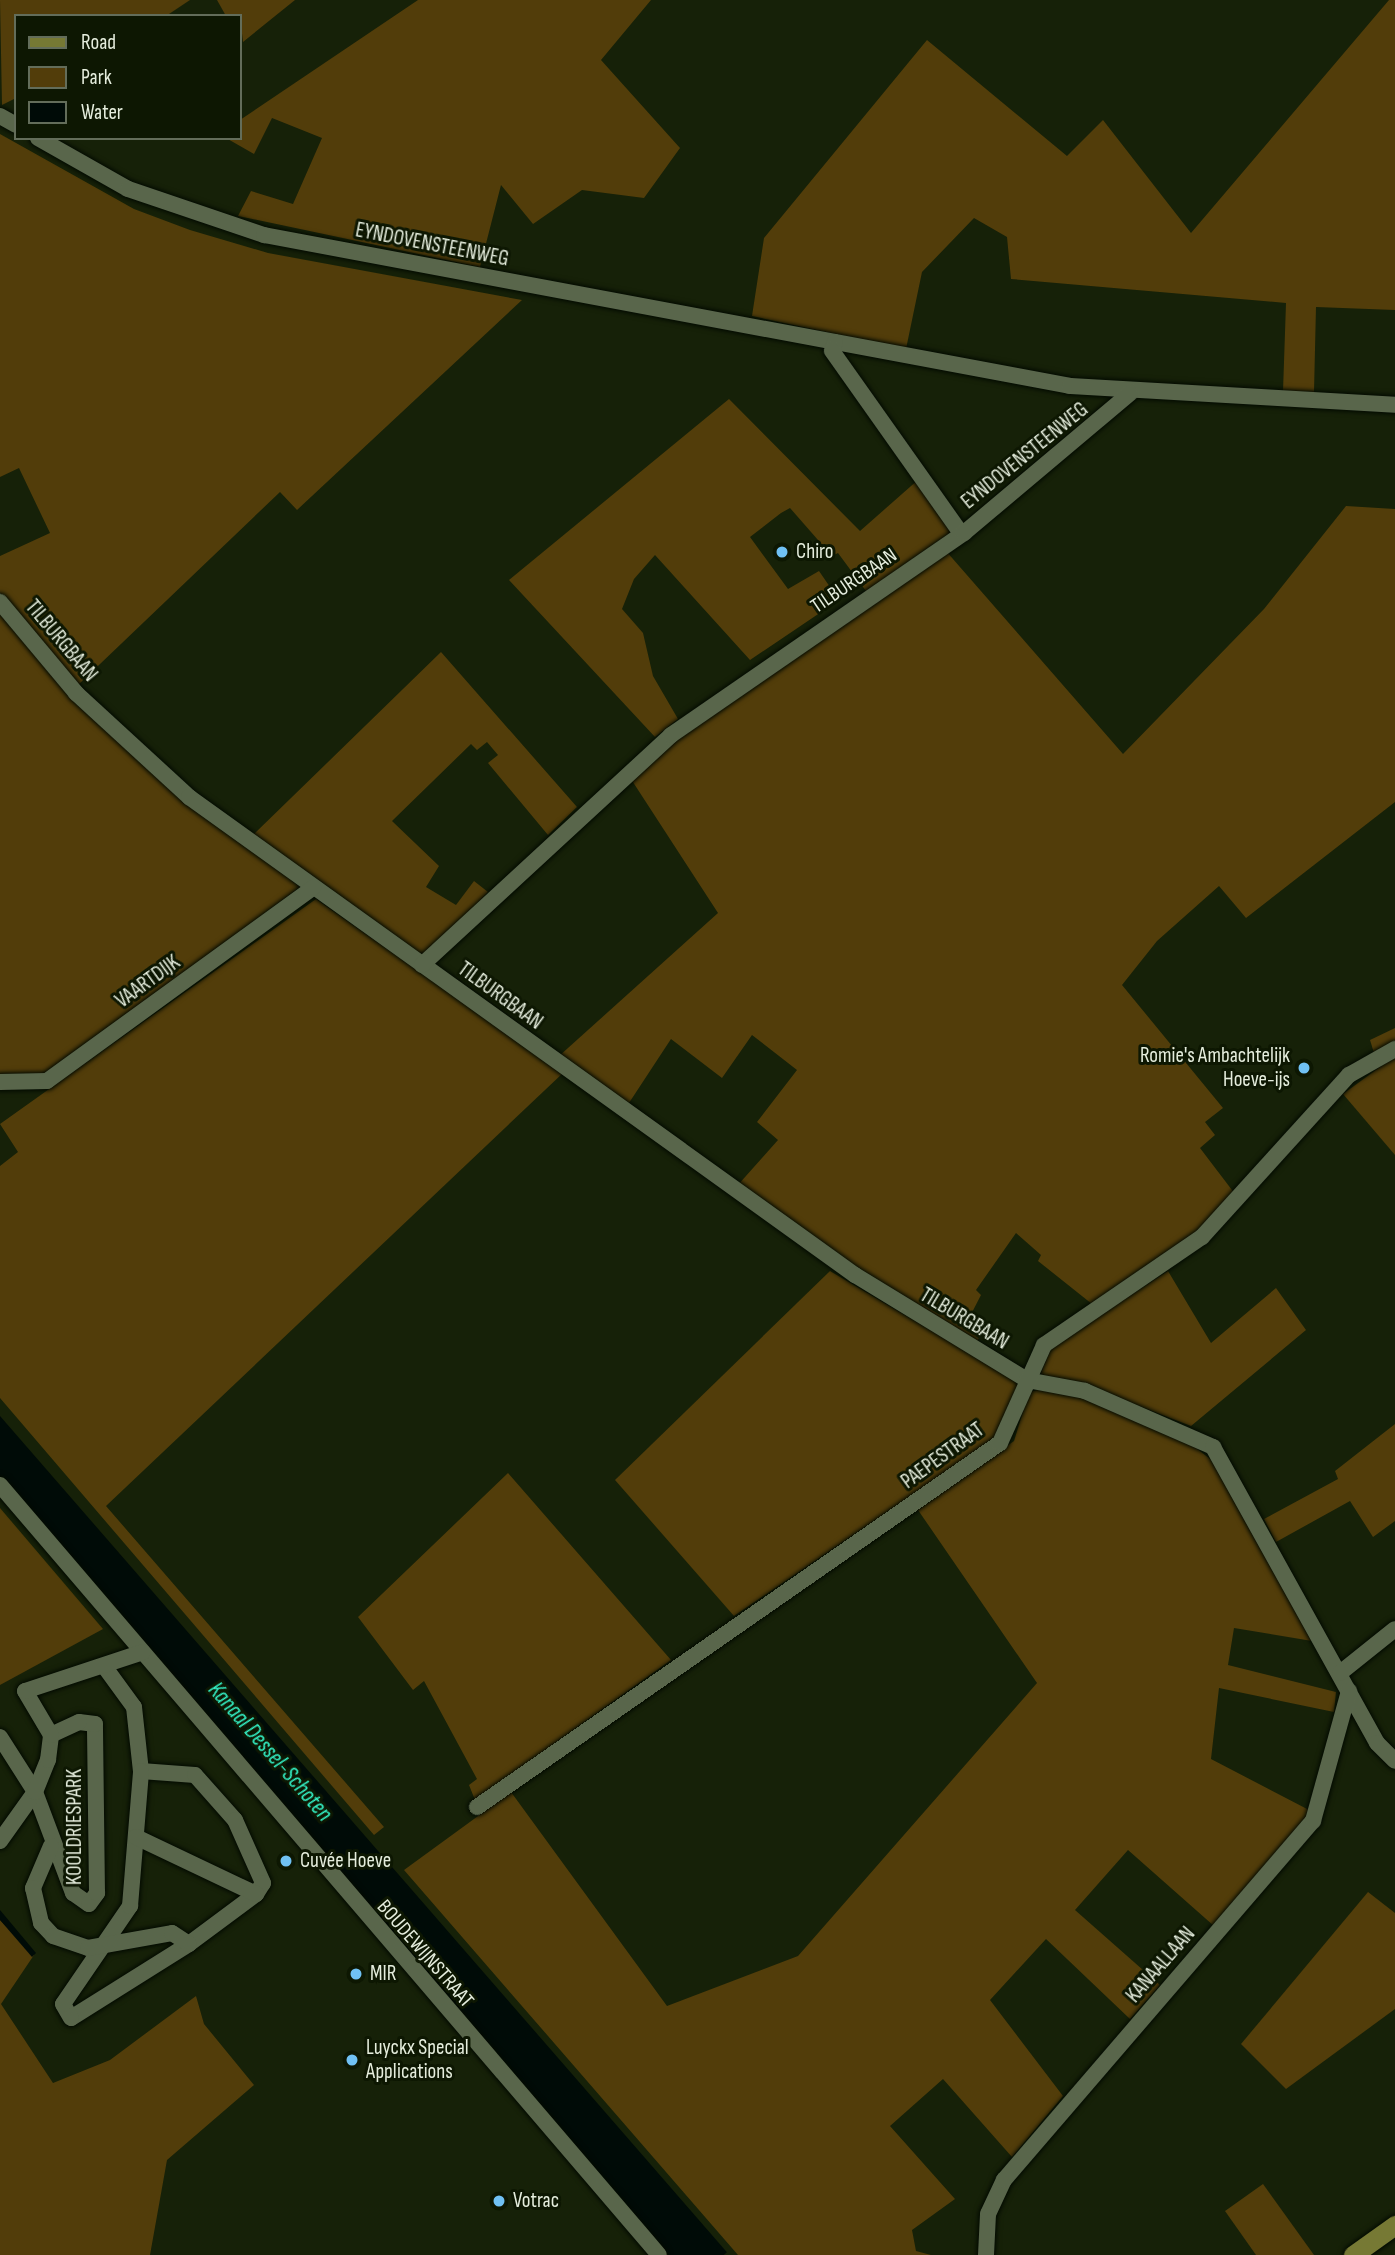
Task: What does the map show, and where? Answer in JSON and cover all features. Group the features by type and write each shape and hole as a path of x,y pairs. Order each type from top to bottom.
{"main road":[{"path":"1353,2255 1395,2225"}],"street":[{"name":"EYNDOVENSTEENWEG","path":"42,140 128,189 264,235 835,342 1130,393 1395,405"},
{"name":"EYNDOVENSTEENWEG","path":"835,342 832,351 961,533 1130,393"},
{"name":"TILBURGBAAN","path":"422,965 671,735 961,533"},
{"name":"TILBURGBAAN","path":"0,602 113,728 189,797 855,1275 1027,1380 1085,1391 1213,1447 1377,1743 1395,1761"},
{"name":"VAARTDIJK","path":"0,1082 47,1081 313,888"},
{"name":"PAEPESTRAAT","path":"477,1807 1000,1443 1044,1345 1202,1237 1349,1075 1395,1049"},
{"name":"BOUDEWIJNSTRAAT","path":"0,1485 659,2255"},
{"path":"1340,1673 1395,1629"},
{"path":"51,1735 25,1690 144,1652"},
{"path":"104,1666 134,1707 141,1771 130,1906 101,1943 63,2004 65,2016 80,2017 189,1944 256,1895 262,1875 235,1820 195,1775 141,1771"},
{"name":"KANAALLAAN","path":"986,2255 988,2214 1004,2180 1313,1821 1349,1690"},
{"name":"KOOLDRIESPARK","path":"0,1737 35,1792 51,1846 73,1893 89,1903 97,1893 95,1724 88,1720 51,1735 35,1792 0,1841"},
{"path":"136,1837 256,1895"},
{"name":"KOOLDRIESPARK","path":"51,1846 33,1888 41,1923 68,1945 101,1943 160,1933 189,1944"}],"green space":[{"path":"0,0 190,0 169,14 14,14 14,99 2,105"},
{"path":"217,0 295,0 243,42 242,14 225,14"},
{"path":"418,0 651,0 601,60 680,148 644,198 582,190 533,224 501,185 480,267 238,216 251,191 293,204 322,138 272,118 254,154 230,140 242,140 242,119"},
{"path":"1389,0 1395,0 1395,310 1316,307 1314,392 1283,391 1286,303 1011,279 1007,237 974,218 922,272 906,349 752,316 764,238 927,40 1067,156 1103,120 1191,233"},
{"path":"0,134 134,209 190,230 268,253 522,300 297,510 280,492 77,686 0,593 0,556 50,533 19,468 0,477"},
{"path":"729,399 860,531 919,479 954,530 866,591 838,553 832,556 790,508 781,513 750,537 788,589 819,571 839,600 750,660 655,555 634,579 622,609 643,633 653,676 678,719 655,737 509,580"},
{"path":"1346,506 1395,509 1395,802 1246,918 1219,886 1157,941 1122,985 1223,1108 1205,1122 1215,1135 1200,1148 1235,1194 1196,1232 1092,1304 1038,1261 1041,1255 1016,1233 976,1290 981,1295 965,1326 979,1338 974,1346 737,1186 778,1140 757,1122 797,1070 752,1035 722,1078 671,1039 627,1106 558,1057 718,913 629,776 660,746 946,551 1123,754 1264,609"},
{"path":"0,612 76,704 155,775 300,887 43,1077 0,1077"},
{"path":"441,652 577,807 548,835 488,763 498,755 487,742 477,750 471,744 392,821 439,866 426,887 456,905 474,881 488,892 424,958 252,836"},
{"path":"316,899 563,1073 106,1506 384,1827 374,1835 0,1398 0,1166 18,1152 0,1124"},
{"path":"1395,1028 1395,1043 1374,1053 1370,1040"},
{"path":"1395,1056 1395,1155 1343,1094"},
{"path":"830,1271 1022,1384 1000,1435 734,1616 615,1480"},
{"path":"1168,1271 1211,1343 1276,1288 1306,1330 1191,1426 1085,1385 1040,1375 1052,1346"},
{"path":"1038,1390 1081,1396 1187,1441 1214,1462 1312,1641 1234,1628 1228,1665 1336,1692 1334,1712 1219,1688 1211,1759 1309,1810 1302,1829 1214,1926 1128,1850 1075,1910 1160,1985 1130,2019 1046,1939 990,2000 1063,2096 1012,2157 943,2079 890,2126 955,2199 912,2230 916,2251 931,2255 738,2255 404,1870 511,1792 667,2006 798,1956 1037,1683 918,1510 1014,1441 1029,1392"},
{"path":"1395,1424 1395,1521 1373,1537 1350,1501 1276,1542 1264,1519 1338,1479 1335,1471"},
{"path":"508,1473 671,1660 475,1800 469,1785 477,1779 424,1681 413,1690 358,1617"},
{"path":"0,1508 103,1629 0,1685"},
{"path":"1368,1892 1395,1913 1395,2009 1286,2089 1241,2044"},
{"path":"0,1920 34,1955 1,2004 53,2083 110,2060 196,1996 204,2024 254,2085 167,2160 150,2255 0,2255"},
{"path":"1263,2184 1314,2255 1256,2255 1225,2211"}],"water":[{"name":"Kanaal Dessel-Schoten","path":"0,1416 727,2252 724,2255 668,2255 0,1486"},
{"path":"0,1910 36,1953 32,1957 0,1920"}],"place":[{"name":"Chiro","path":"782,552"},
{"name":"Romie's Ambachtelijk Hoeve-ijs","path":"1304,1068"},
{"name":"Cuvée Hoeve","path":"286,1861"},
{"name":"MIR","path":"356,1974"},
{"name":"Luyckx Special Applications","path":"352,2060"},
{"name":"Votrac","path":"499,2201"}]}
